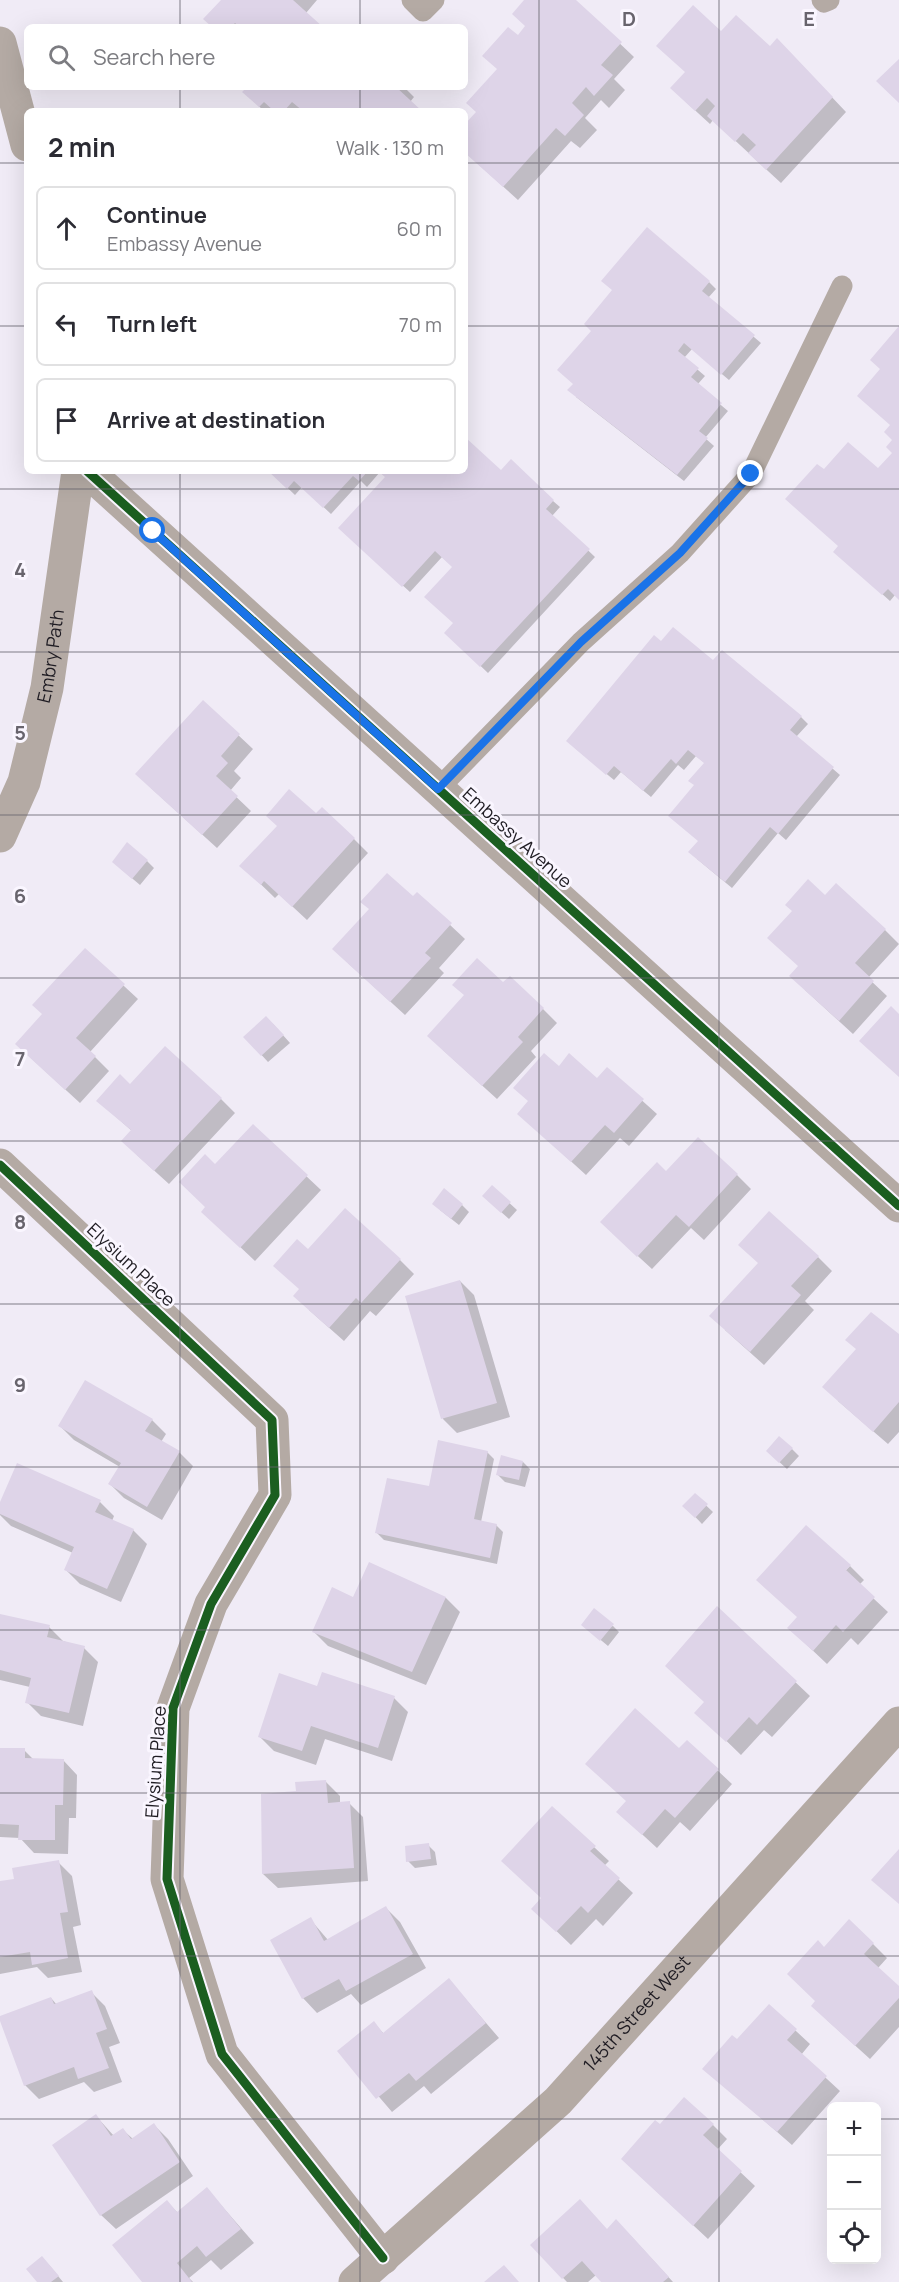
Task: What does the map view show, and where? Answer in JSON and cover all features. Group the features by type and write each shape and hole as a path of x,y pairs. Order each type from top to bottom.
{"street":[{"path":"0,43 24,134"},
{"name":"Embry Path","path":"0,836 24,782 47,688 78,474"},
{"name":"Embassy Avenue","path":"90,474 899,1206"},
{"name":"Elysium Place","path":"0,1165 272,1420 275,1495 212,1604 173,1708 166,1879 222,2054 383,2258"},
{"name":"145th Street West","path":"355,2282 558,2101 899,1723"}],"lane":[{"path":"412,0 423,11 434,0"},
{"path":"822,0 824,2 829,0"},
{"path":"438,789 581,642 680,553 751,474 842,286"}],"building":[{"path":"221,0 293,0 320,24 209,24 203,19"},
{"path":"524,0 576,0 622,42 601,65 613,75 594,96 586,87 572,103 584,115 565,136 556,128 503,187 468,156 468,121 476,112 466,103 497,69 482,56 508,27 518,35 525,26 512,14"},
{"path":"693,5 721,31 736,15 770,46 777,38 833,97 766,170 748,153 756,145 743,133 735,142 707,116 715,106 707,98 695,111 670,88 685,72 656,46"},
{"path":"899,59 899,103 876,81"},
{"path":"244,90 399,90 419,108 299,108 292,102 287,108 271,108 264,102 259,107 242,92"},
{"path":"647,227 710,281 702,291 755,335 721,375 684,343 678,351 699,368 691,377 722,403 699,431 708,438 677,475 567,390 573,384 557,370 591,331 584,324 612,290 601,281"},
{"path":"899,326 899,600 888,589 882,595 833,552 838,546 785,499 817,464 824,469 848,442 878,468 892,453 886,447 892,440 884,432 890,425 857,396 880,369 870,360"},
{"path":"468,440 501,470 511,459 554,500 546,509 590,549 480,667 444,633 453,623 424,597 452,567 435,551 402,587 338,528 385,477 382,474 468,474"},
{"path":"271,474 365,474 359,481 353,476 323,508 294,481 287,489"},
{"path":"673,627 713,660 722,650 802,716 790,730 834,767 778,834 770,827 725,882 688,852 698,841 668,816 694,785 688,781 704,763 688,750 676,764 671,759 643,791 614,766 606,775 566,741 654,635 661,641"},
{"path":"203,700 240,734 221,756 228,763 216,776 238,796 202,835 135,774"},
{"path":"289,789 316,813 322,807 355,838 292,907 264,881 261,885 239,866 277,826 266,816"},
{"path":"127,842 148,860 132,879 112,862"},
{"path":"387,873 413,896 417,892 452,923 425,953 431,958 390,1002 332,949 369,909 360,902"},
{"path":"808,879 825,895 836,883 886,929 855,963 874,981 839,1021 789,976 798,966 767,938 792,911 785,905"},
{"path":"85,948 125,984 76,1038 96,1056 65,1090 15,1044 42,1014 32,1005"},
{"path":"477,958 503,982 510,976 544,1008 518,1037 523,1042 482,1086 427,1036 464,995 452,985"},
{"path":"891,1006 899,1014 899,1077 859,1041"},
{"path":"266,1016 284,1035 261,1056 243,1037"},
{"path":"165,1046 222,1098 154,1171 121,1141 131,1130 96,1101 120,1074 130,1084"},
{"path":"544,1053 559,1066 569,1053 597,1078 607,1067 644,1099 614,1133 605,1125 571,1162 517,1114 528,1101 513,1088"},
{"path":"253,1124 308,1175 240,1248 201,1212 205,1207 179,1182 205,1154 215,1164"},
{"path":"698,1137 738,1174 689,1227 676,1215 637,1257 600,1222 657,1162 666,1171"},
{"path":"492,1185 511,1202 501,1213 482,1196"},
{"path":"444,1188 463,1204 451,1219 432,1204"},
{"path":"345,1208 401,1259 361,1303 356,1298 329,1328 293,1296 299,1289 273,1266 297,1239 308,1249"},
{"path":"769,1211 819,1256 791,1286 801,1295 750,1352 709,1316 758,1263 738,1245"},
{"path":"460,1280 497,1403 441,1419 405,1296"},
{"path":"871,1312 899,1334 899,1402 873,1432 822,1387 856,1349 845,1340"},
{"path":"85,1380 153,1419 145,1431 180,1451 147,1507 108,1484 121,1463 58,1426"},
{"path":"779,1436 793,1448 779,1463 766,1451"},
{"path":"438,1440 488,1451 474,1519 497,1524 490,1558 375,1533 387,1478 429,1486"},
{"path":"501,1455 523,1461 519,1480 496,1475"},
{"path":"17,1463 101,1500 95,1512 134,1529 107,1589 64,1570 74,1547 0,1514 0,1502"},
{"path":"695,1493 708,1504 695,1518 682,1506"},
{"path":"806,1525 851,1565 846,1570 875,1597 843,1632 836,1625 813,1651 787,1628 797,1617 756,1580"},
{"path":"369,1562 446,1597 412,1672 312,1632 332,1587 353,1597"},
{"path":"717,1606 797,1681 757,1725 749,1717 726,1742 694,1713 704,1702 665,1666"},
{"path":"594,1608 614,1624 600,1641 581,1625"},
{"path":"0,1614 50,1625 47,1637 85,1646 69,1713 25,1703 31,1678 0,1670"},
{"path":"322,1672 395,1696 378,1748 311,1726 302,1751 258,1737 279,1673 317,1686"},
{"path":"635,1708 679,1748 687,1740 719,1769 675,1818 665,1809 642,1835 616,1812 626,1801 585,1764"},
{"path":"0,1748 25,1748 25,1758 64,1759 63,1805 55,1805 55,1840 18,1840 19,1825 0,1824"},
{"path":"326,1780 328,1803 350,1801 354,1868 262,1874 261,1794 296,1791 295,1782"},
{"path":"552,1806 596,1846 590,1851 620,1878 588,1913 581,1906 556,1932 531,1909 541,1898 501,1861"},
{"path":"429,1843 431,1859 406,1862 405,1846"},
{"path":"899,1849 899,1904 871,1880"},
{"path":"59,1860 68,1912 60,1913 68,1958 32,1965 30,1952 0,1957 0,1881 14,1879 12,1868"},
{"path":"386,1906 413,1954 346,1991 339,1979 302,1999 270,1940 311,1917 324,1941"},
{"path":"849,1919 874,1943 864,1954 899,1986 899,1998 855,2046 811,2006 815,2001 787,1974 818,1940 824,1947"},
{"path":"449,1978 486,2023 416,2081 409,2073 376,2099 337,2051 374,2021 383,2033"},
{"path":"92,1990 107,2029 96,2033 109,2068 78,2079 74,2067 24,2086 0,2016 51,1997 54,2004"},
{"path":"769,2004 797,2029 787,2040 827,2076 777,2132 702,2069 732,2035 737,2039"},
{"path":"684,2097 714,2124 703,2135 742,2171 693,2226 621,2159 655,2120 660,2124"},
{"path":"96,2114 111,2136 123,2128 131,2139 154,2123 180,2162 100,2216 52,2145"},
{"path":"207,2187 241,2229 206,2257 197,2246 177,2263 192,2282 142,2282 112,2245 167,2200 177,2212"},
{"path":"580,2199 607,2229 616,2219 669,2277 663,2282 601,2282 582,2261 562,2279 530,2245"},
{"path":"42,2256 59,2276 51,2282 37,2282 26,2269"},
{"path":"504,2265 519,2282 484,2282"}],"cycle path":[{"path":"90,474 899,1206"},
{"path":"0,1165 272,1420 275,1495 211,1604 173,1708 167,1879 222,2054 383,2258"}],"route":[{"path":"153,531 438,789 581,642 680,553 751,474"}]}
